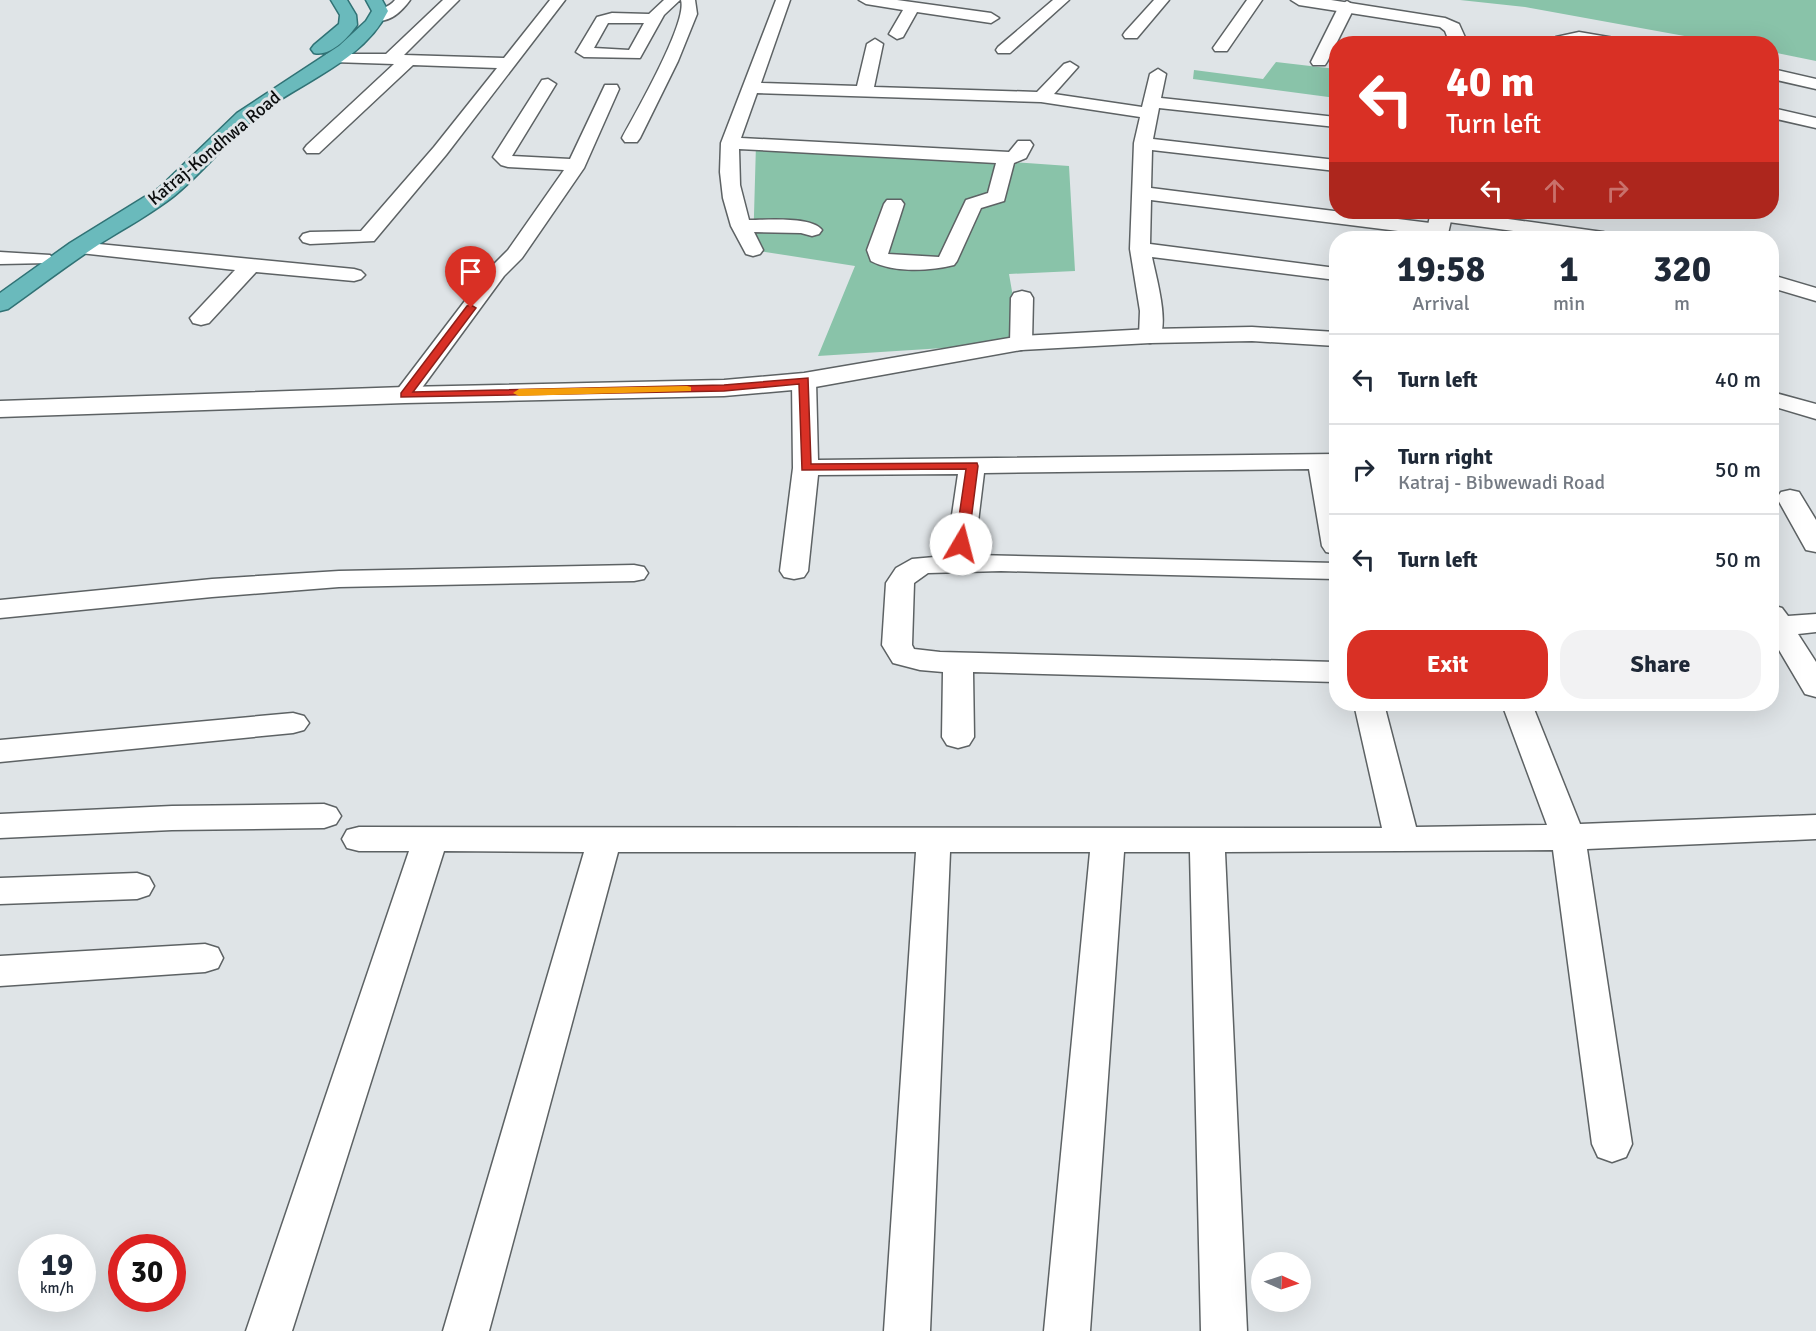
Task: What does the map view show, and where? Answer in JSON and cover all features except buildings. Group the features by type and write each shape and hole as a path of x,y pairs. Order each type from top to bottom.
{"highway":[{"name":"Katraj-Kondhwa Road","path":"0,290 43,259 109,218 256,95 338,36 348,25 348,15 339,0"},
{"name":"Katraj-Kondhwa Road","path":"0,304 78,248 164,194 186,176 229,130 254,109 362,36 377,8"}],"street":[{"path":"377,8 396,9 403,0"},
{"path":"390,59 452,0"},
{"path":"310,238 367,237 440,151 558,0"},
{"path":"631,138 670,61 689,14 688,0"},
{"path":"753,250 741,226 730,191 728,166 730,143 783,0"},
{"path":"866,0 992,18"},
{"path":"1004,50 1062,0"},
{"path":"1131,35 1162,0"},
{"path":"1221,48 1255,0"},
{"path":"1299,0 1445,23 1453,28 1458,36"},
{"path":"619,3 660,6"},
{"path":"1332,36 1347,6"},
{"path":"897,34 912,7"},
{"path":"1319,63 1329,43"},
{"path":"865,90 875,44"},
{"path":"333,57 508,63"},
{"path":"313,149 408,60"},
{"path":"1041,97 1070,67"},
{"path":"1150,336 1151,310 1140,249 1141,193 1143,143 1158,74"},
{"path":"1779,76 1816,84"},
{"path":"548,84 502,157 508,161 576,165"},
{"path":"751,87 1041,97 1329,121"},
{"path":"405,395 497,272 515,254 576,165 611,89"},
{"path":"1779,115 1816,123"},
{"path":"730,143 1006,158 1013,158 1019,154 1024,145"},
{"path":"1143,143 1329,165"},
{"path":"894,204 877,250 878,257 886,261 939,263 947,261 973,204 997,197 1006,158"},
{"path":"1141,193 1329,213"},
{"path":"1391,219 1521,231"},
{"path":"741,226 804,227 812,230"},
{"path":"78,248 354,275"},
{"path":"1140,249 1329,273"},
{"path":"0,258 43,259"},
{"path":"201,318 251,265"},
{"path":"1779,283 1816,295"},
{"path":"1021,343 1022,298"},
{"path":"0,409 405,395 724,388 804,381 951,353 1021,343 1150,336 1252,334 1329,339"},
{"path":"794,571 806,468 804,381"},
{"path":"1779,401 1816,412"},
{"path":"806,468 1328,461"},
{"path":"959,564 972,466"},
{"path":"1790,498 1816,544"},
{"path":"1329,571 959,564 922,566 906,574 900,583 897,645 904,656 920,660 1329,672"},
{"path":"0,609 151,593 338,579 480,573 634,573"},
{"path":"1779,622 1816,623"},
{"path":"1779,630 1816,687"},
{"path":"958,662 958,737"},
{"path":"1371,711 1402,840"},
{"path":"1520,711 1568,837 1612,1144"},
{"path":"0,751 293,723"},
{"path":"0,826 172,818 324,816"},
{"path":"359,839 430,841 1402,840 1568,837 1816,827"},
{"path":"907,1331 934,840"},
{"path":"1067,1331 1108,840"},
{"path":"1207,840 1224,1331"},
{"path":"269,1331 430,841"},
{"path":"466,1331 604,841"},
{"path":"0,891 137,886"},
{"path":"0,971 205,958"}],"green space":[{"path":"1460,0 1816,0 1816,61 1779,53 1779,36 1684,36 1525,7"},
{"path":"1276,62 1329,68 1329,97 1193,79 1194,70 1263,79"},
{"path":"756,144 1069,166 1075,271 1009,274 1021,343 818,356 855,266 753,250"}],"slow traffic":[{"path":"519,393 687,389"}],"route":[{"path":"471,308 405,395 724,388 804,381 806,468 972,466 961,544"}]}
